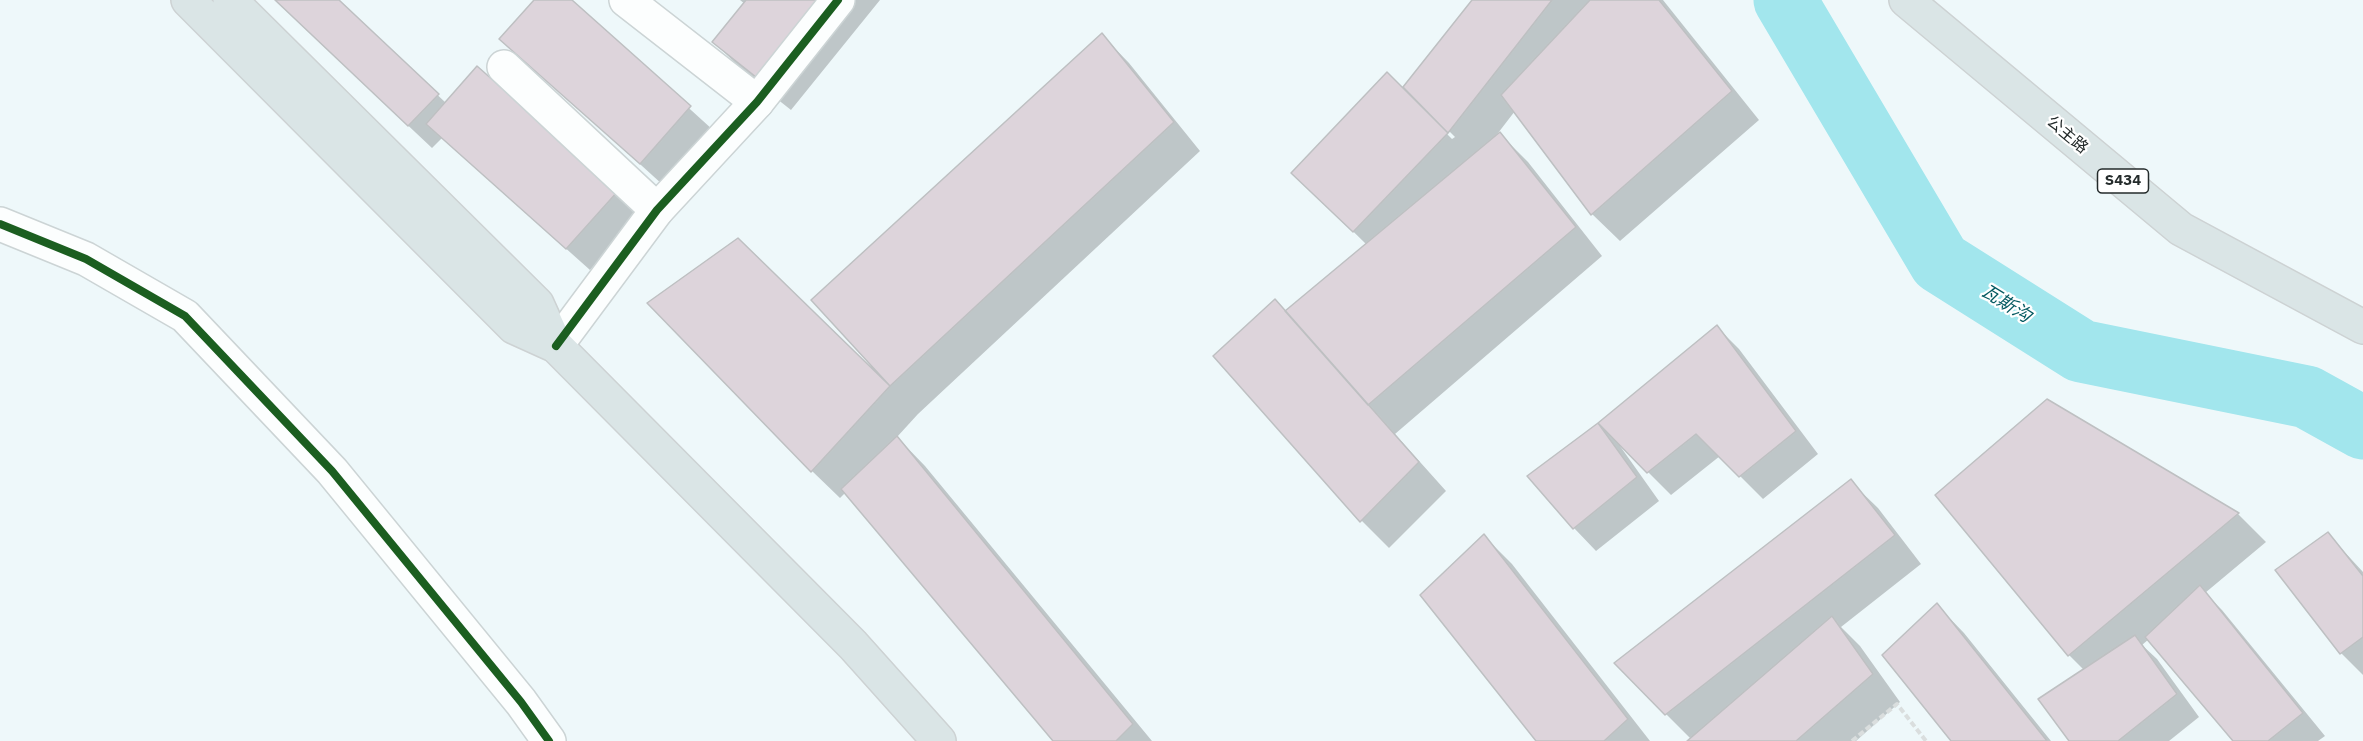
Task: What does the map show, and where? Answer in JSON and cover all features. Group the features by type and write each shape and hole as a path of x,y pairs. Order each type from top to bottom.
{"main road":[{"path":"188,0 514,327 556,345"},
{"path":"230,0 537,304 556,345 853,645 939,741"},
{"name":"公主路","path":"1905,0 2181,229 2363,327"}],"street":[{"path":"626,0 757,102"},
{"path":"556,345 657,210 757,102 838,0"},
{"path":"504,68 657,210"},
{"path":"0,224 86,259 185,316 332,471 521,702 549,741"}],"path":[{"path":"1852,741 1897,704 1926,741"}],"building":[{"path":"275,0 339,0 439,94 408,126"},
{"path":"534,0 572,0 691,106 640,164 499,39"},
{"path":"746,0 818,0 756,77 712,42"},
{"path":"1472,0 1552,0 1448,133 1403,87"},
{"path":"1590,0 1659,0 1732,91 1591,215 1501,95"},
{"path":"1102,33 1174,122 890,386 811,300"},
{"path":"477,66 618,191 566,249 426,124"},
{"path":"1387,72 1448,133 1353,232 1291,173"},
{"path":"1500,132 1576,227 1368,405 1285,311"},
{"path":"738,238 890,386 811,472 647,303"},
{"path":"1275,299 1419,462 1360,522 1213,356"},
{"path":"1717,325 1796,431 1739,477 1696,434 1647,473 1598,423"},
{"path":"2047,399 2239,513 2068,656 1935,495"},
{"path":"1598,423 1637,477 1573,529 1527,476"},
{"path":"897,436 1133,724 1116,741 1053,741 841,489"},
{"path":"1851,479 1895,535 1665,715 1614,663"},
{"path":"2328,532 2363,576 2363,637 2340,654 2275,570"},
{"path":"1484,534 1628,719 1604,741 1536,741 1420,595"},
{"path":"2200,585 2303,713 2268,741 2233,741 2145,637"},
{"path":"1937,603 2047,741 1951,741 1882,655"},
{"path":"1832,616 1873,674 1796,741 1687,741"},
{"path":"2135,635 2177,694 2118,741 2069,741 2038,699"}],"waterway":[{"name":"瓦斯沟","path":"1785,0 1940,262 2081,351 2307,397 2363,428"}],"cycle path":[{"path":"556,346 657,210 757,102 838,0"},
{"path":"0,224 86,259 185,316 332,471 521,702 549,741"}]}
